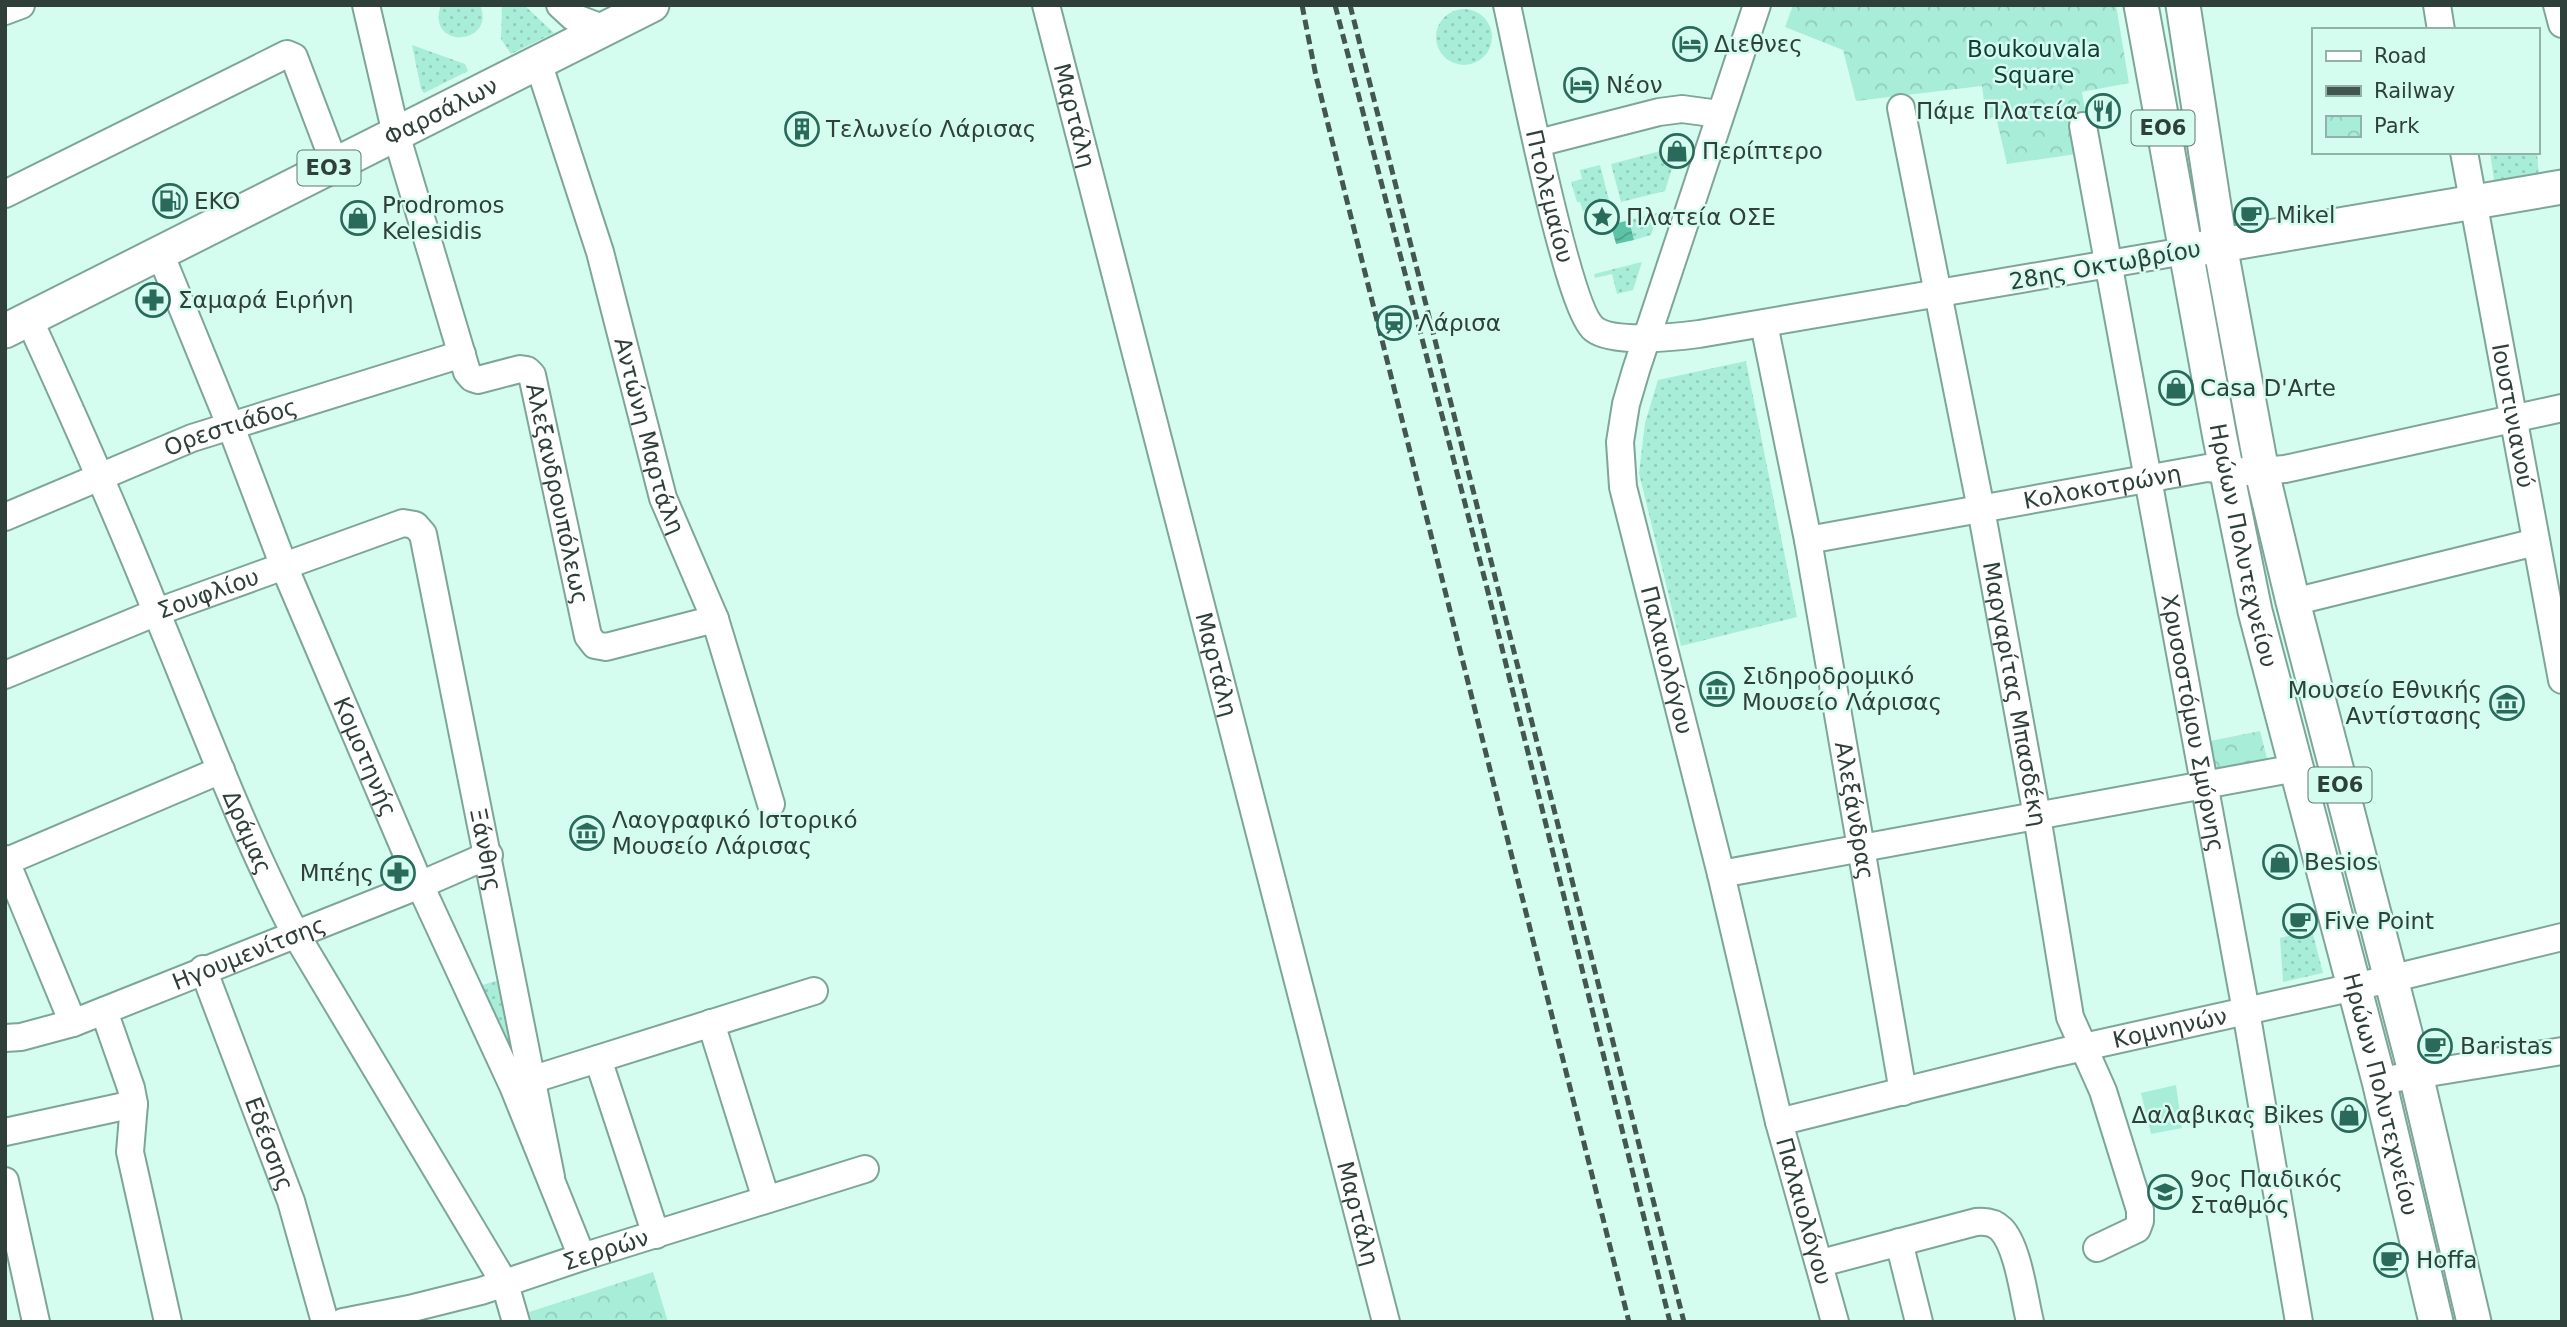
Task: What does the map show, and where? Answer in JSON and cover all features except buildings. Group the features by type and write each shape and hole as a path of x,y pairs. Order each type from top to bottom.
{"main road":[{"name":"Φαρσάλων","path":"17,325 538,62 601,17 652,5"},
{"name":"Ηρώων Πολυτεχνείου","path":"2141,5 2185,251 2255,611 2379,1082 2436,1322"},
{"name":"Ηρώων Πολυτεχνείου","path":"2183,5 2220,245 2262,472 2416,1076 2474,1322"},
{"name":"28ης Οκτωβρίου","path":"2185,251 2562,187"}],"street":[{"path":"5,11 21,5"},
{"name":"Αλεξανδρουπόλεως","path":"366,5 396,134 467,372 478,380 520,369 527,370 532,375 588,636 595,645 606,647 715,619"},
{"name":"Μαρτάλη","path":"1045,5 1386,1322"},
{"name":"Πτολεμαίου","path":"1507,5 1567,263 1585,317 1599,332 1648,338"},
{"name":"Παλαιολόγου","path":"1757,5 1719,114 1626,404 1620,442 1623,487 1721,874 1779,1122 1821,1264 1835,1322"},
{"path":"2437,5 2441,28"},
{"path":"2557,5 2562,24"},
{"path":"567,11 601,17"},
{"path":"5,194 288,54 294,57 335,165"},
{"name":"Αντώνη Μαρτάλη","path":"538,62 600,252 663,498 715,619 771,804"},
{"name":"Μαργαρίτας Μπασδέκη","path":"1900,108 1981,509 2037,816 2070,1017 2103,1091 2140,1210 2137,1229 2097,1248"},
{"path":"1538,143 1660,111 1687,109 1719,114"},
{"name":"Χρυσοστόμου Σμύρνης","path":"2082,125 2246,1011 2299,1322"},
{"name":"Ιουστινιανού","path":"2464,154 2562,680"},
{"name":"28ης Οκτωβρίου","path":"1648,338 1699,334 1764,324 2185,251"},
{"name":"Κομοτηνής","path":"160,253 284,564 420,885 523,1082 551,1177 582,1257"},
{"name":"Αλεξάνδρας","path":"1764,324 1808,540 1903,1092"},
{"name":"Δράμας","path":"17,325 100,476 273,890 295,933 505,1284 516,1322"},
{"name":"Ορεστιάδος","path":"5,517 192,438 462,354"},
{"name":"Κολοκοτρώνη","path":"1808,540 2207,468 2262,472 2285,469 2562,408"},
{"name":"Σουφλίου","path":"5,675 157,612 284,564 403,523 415,524"},
{"name":"Ξάνθης","path":"415,524 424,534 489,855 523,1082"},
{"path":"2293,602 2536,542"},
{"path":"1721,874 2296,768"},
{"path":"72,1023 6,861 221,770"},
{"name":"Ηγουμενίτσης","path":"5,1038 32,1035 104,1011 489,855"},
{"name":"Κομνηνών","path":"1779,1122 2082,1048 2390,979 2562,937"},
{"name":"Εδέσσης","path":"203,969 291,1201 326,1322"},
{"path":"523,1082 814,991"},
{"path":"104,1011 131,1087 134,1104 130,1152 168,1322"},
{"path":"711,1023 766,1199"},
{"path":"2379,1082 2562,1051"},
{"path":"598,1059 656,1235"},
{"path":"5,1132 134,1104"},
{"name":"Σερρών","path":"343,1322 411,1315 582,1257 865,1169"},
{"path":"5,1181 36,1322"},
{"path":"1821,1264 1976,1222 1989,1222 1997,1225 2011,1245 2031,1322"},
{"path":"1899,1242 1919,1322"}],"green space":[{"path":"441,5 480,5 483,19 479,29 471,35 451,36 443,30 439,20"},
{"path":"502,5 524,5 554,33 511,54 501,39"},
{"name":"Boukouvala Square","path":"1793,5 2116,5 2129,83 2082,92 2087,122 2083,153 2007,164 1996,117 1986,118 1982,86 1856,101 1843,50 1785,27"},
{"path":"1458,9 1470,9 1480,13 1488,21 1492,37 1488,53 1480,61 1470,65 1458,65 1448,61 1440,53 1436,43 1436,31 1440,21 1448,13"},
{"path":"412,45 465,64 468,71 424,93"},
{"path":"1664,150 1674,162 1665,191 1621,202 1611,164"},
{"path":"2490,154 2537,154 2539,179 2495,188"},
{"path":"1600,165 1610,204 1583,211 1580,202 1577,202 1571,182 1582,179 1580,170"},
{"path":"1658,213 1651,235 1634,240 1629,220"},
{"path":"1642,262 1633,290 1617,294 1612,274 1595,278 1594,274"},
{"path":"1746,361 1797,617 1681,646 1639,473 1645,423 1658,380"},
{"path":"2260,731 2269,766 2213,778 2205,742"},
{"path":"2312,930 2323,973 2283,982 2280,938"},
{"path":"499,980 519,1069 479,986"},
{"path":"2176,1085 2182,1128 2151,1134 2141,1093"},
{"path":"653,1272 668,1322 532,1322 529,1312"}],"water":[{"path":"1629,220 1634,240 1616,244 1611,225"}],"railway":[{"path":"1302,5 1316,76 1348,205 1629,1322"},
{"path":"1335,5 1486,584 1670,1322"},
{"path":"1350,5 1684,1322"}],"place":[{"name":"Διεθνες","path":"1690,44"},
{"name":"Νέον","path":"1581,85"},
{"name":"Πάμε Πλατεία","path":"2103,111"},
{"name":"Τελωνείο Λάρισας","path":"802,129"},
{"name":"Περίπτερο","path":"1677,151"},
{"name":"EKO","path":"170,201"},
{"name":"Mikel","path":"2251,215"},
{"name":"Πλατεία ΟΣΕ","path":"1602,217"},
{"name":"Prodromos Kelesidis","path":"358,218"},
{"name":"Σαμαρά Ειρήνη","path":"153,300"},
{"name":"Λάρισα","path":"1394,323"},
{"name":"Casa D'Arte","path":"2176,388"},
{"name":"Σιδηροδρομικό Μουσείο Λάρισας","path":"1717,689"},
{"name":"Μουσείο Εθνικής Αντίστασης","path":"2507,703"},
{"name":"Λαογραφικό Ιστορικό Μουσείο Λάρισας","path":"587,833"},
{"name":"Besios","path":"2280,862"},
{"name":"Μπέης","path":"398,873"},
{"name":"Five Point","path":"2300,921"},
{"name":"Baristas","path":"2435,1046"},
{"name":"Δαλαβικας Bikes","path":"2349,1115"},
{"name":"9ος Παιδικός Σταθμός","path":"2165,1192"},
{"name":"Hoffa","path":"2391,1260"}]}
